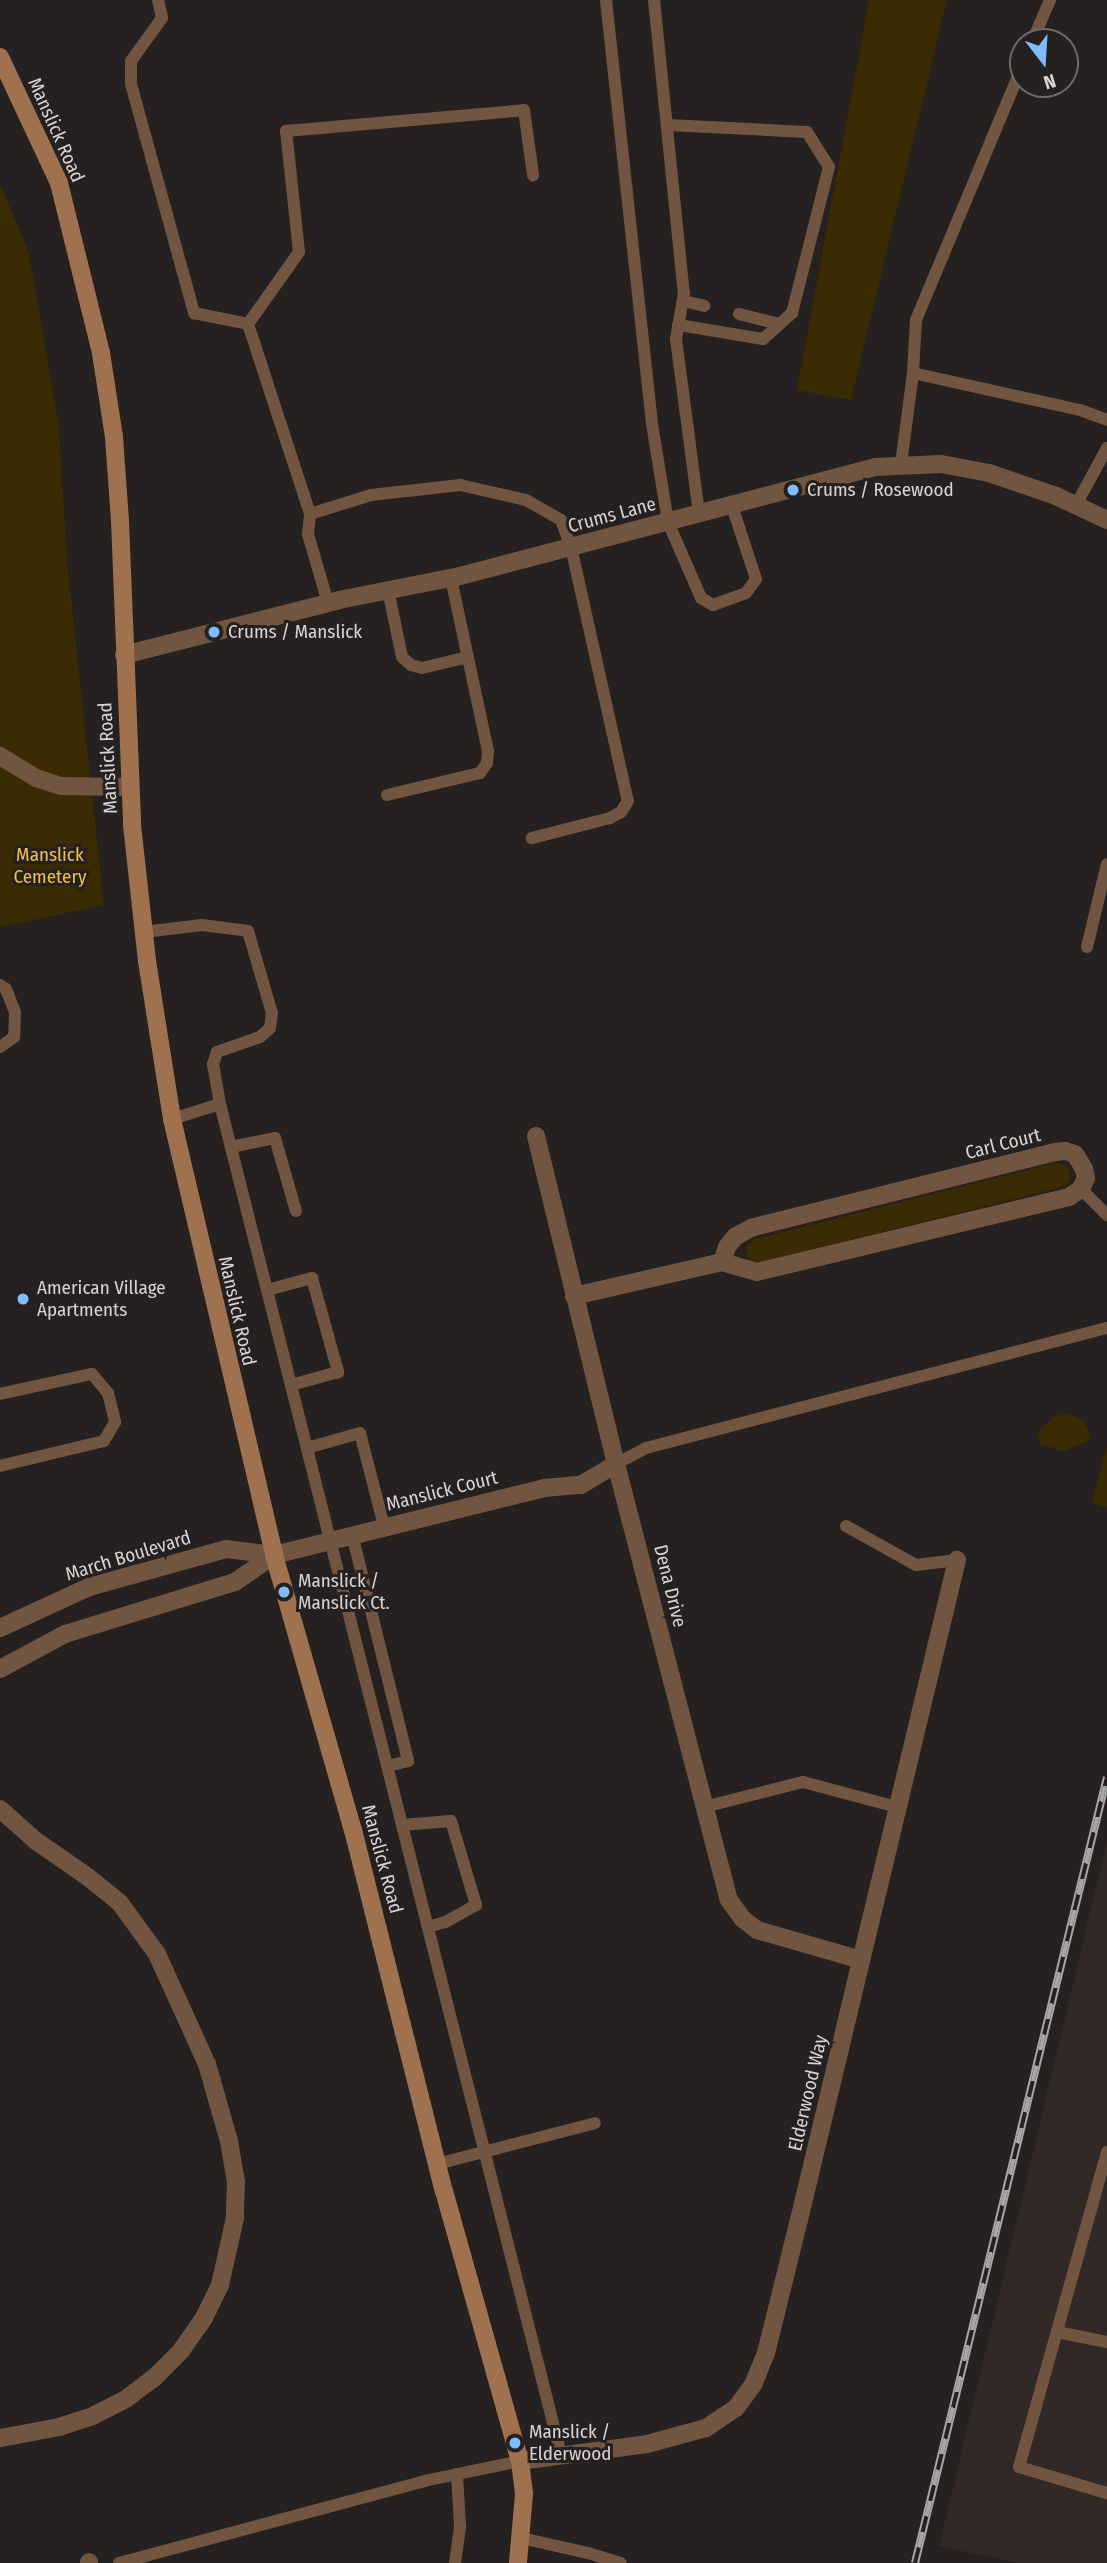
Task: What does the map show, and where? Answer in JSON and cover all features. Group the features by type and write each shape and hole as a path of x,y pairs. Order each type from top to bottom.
{"main road":[{"name":"Manslick Road","path":"0,57 59,183 101,354 114,437 124,587 130,787 144,932 172,1119 274,1555 363,1867 437,2164 520,2461 524,2494 518,2563"}],"street":[{"name":"Crums Lane","path":"124,654 328,603 451,578 876,467 942,464 989,473 1076,505 1107,520"},
{"path":"0,756 36,778 61,786 130,787"},
{"name":"Dena Drive","path":"536,1136 616,1464 729,1900 743,1920 776,1938 861,1960"},
{"name":"Carl Court","path":"722,1262 727,1247 735,1237 751,1228 1055,1152 1075,1154 1086,1178 1081,1189"},
{"path":"574,1296 722,1262 757,1272 1069,1197 1081,1189"},
{"name":"Manslick Court","path":"274,1555 544,1488 581,1485 616,1464"},
{"name":"March Boulevard","path":"0,1628 89,1587 226,1549 274,1555"},
{"path":"0,1669 65,1634 235,1582 274,1555"},
{"name":"Elderwood Way","path":"520,2461 647,2444 706,2428 736,2408 753,2385 768,2343 957,1560"},
{"path":"0,1809 36,1842 88,1877 120,1903 152,1946 172,1982 207,2064 229,2141 236,2182 235,2218 220,2285 204,2318 182,2350 145,2384 93,2416 59,2427 0,2438"}],"lane":[{"path":"158,0 162,18 131,61 131,84 194,313 248,324"},
{"path":"606,0 652,424 668,522 701,598 713,605 746,593 756,579 732,506"},
{"path":"654,0 683,301 676,339 699,514"},
{"path":"1038,28 1049,0"},
{"path":"901,464 913,373 916,320 1009,97"},
{"path":"248,324 299,252 286,131 524,110 533,175"},
{"path":"668,125 807,132 829,167 792,313 763,339 678,325"},
{"path":"683,301 704,306"},
{"path":"739,314 779,324"},
{"path":"248,324 310,514 308,534 328,603"},
{"path":"913,373 1080,410 1107,420"},
{"path":"1076,505 1107,448"},
{"path":"310,514 371,495 460,485 526,500 561,520 571,547 628,801 621,812 610,818 532,838"},
{"path":"387,795 480,773 487,763 488,751 451,578"},
{"path":"388,590 402,657 411,665 422,668 468,657"},
{"path":"1087,947 1107,864"},
{"path":"144,932 202,925 248,931 272,1013 270,1028 260,1037 217,1052 213,1063 220,1104 561,2455"},
{"path":"0,985 6,989 15,1013 14,1037 0,1047"},
{"path":"172,1119 220,1104"},
{"path":"230,1147 275,1138 296,1211"},
{"path":"1081,1189 1107,1215"},
{"path":"267,1290 312,1278 338,1372 291,1385"},
{"path":"616,1464 646,1448 1107,1328"},
{"path":"0,1394 92,1374 108,1393 115,1422 104,1441 0,1466"},
{"path":"307,1448 360,1433 384,1527"},
{"path":"846,1526 916,1565 957,1560"},
{"path":"352,1534 408,1761 388,1766"},
{"path":"704,1807 803,1782 897,1807"},
{"path":"402,1825 451,1821 476,1905 445,1922 428,1927"},
{"path":"437,2164 595,2123"},
{"path":"1107,2152 1019,2467 1107,2493"},
{"path":"1057,2332 1107,2342"},
{"path":"119,2563 457,2474 520,2461"},
{"path":"455,2563 460,2526 457,2474"},
{"path":"521,2538 589,2553 620,2563"}],"shaded area":[{"path":"1107,1841 1107,2563 1018,2563 939,2546"}],"green space":[{"path":"869,0 947,0 851,400 797,390"},
{"name":"Manslick Cemetery","path":"0,184 29,253 59,427 67,561 104,905 0,927"},
{"path":"1058,1162 1070,1169 1071,1177 1069,1183 1058,1188 762,1262 752,1262 745,1254 747,1245 755,1239"},
{"path":"1067,1414 1084,1420 1090,1437 1086,1442 1063,1451 1040,1444 1038,1432 1055,1416"},
{"path":"1107,1446 1107,1507 1092,1503"}],"railway":[{"path":"915,2563 1107,1777"}],"place":[{"name":"Crums / Rosewood","path":"793,490"},
{"name":"Crums / Manslick","path":"214,632"},
{"name":"American Village Apartments","path":"23,1299"},
{"name":"Manslick / Manslick Ct.","path":"284,1592"},
{"name":"Manslick / Elderwood","path":"515,2443"}]}
